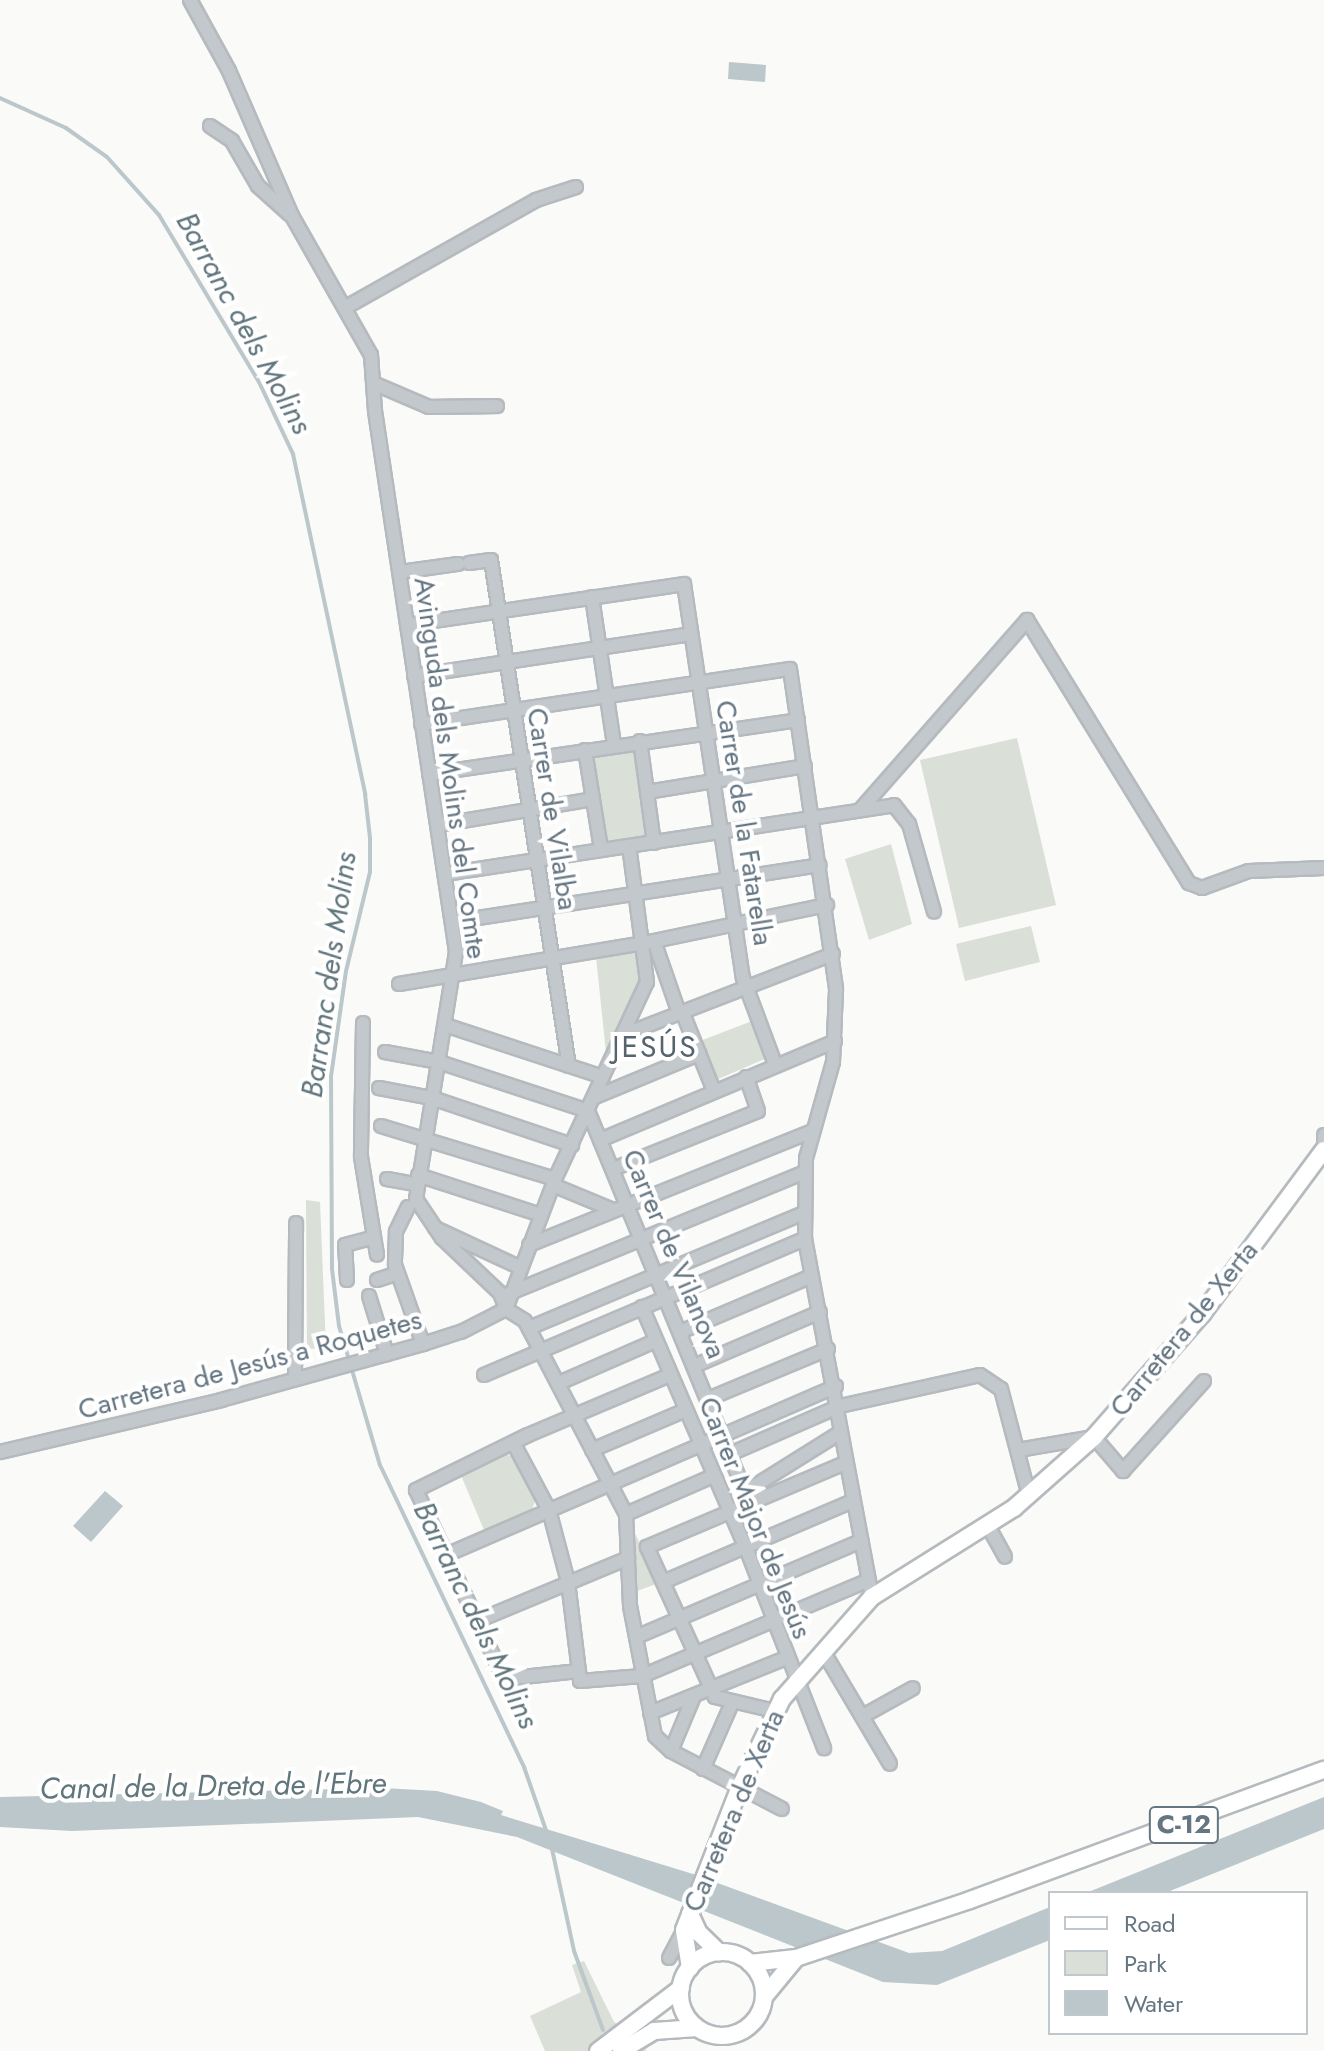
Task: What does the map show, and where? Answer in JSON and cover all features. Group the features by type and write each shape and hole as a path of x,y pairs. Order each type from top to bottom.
{"main road":[{"name":"Carretera de Xerta","path":"691,1931 692,1909 739,1789 775,1711 796,1682 872,1597 988,1526 1029,1496 1094,1437 1202,1314 1324,1150"},
{"name":"C-12","path":"719,1952 750,1963 798,1958 1145,1839 1324,1770"},
{"path":"691,1931 719,1952"},
{"path":"691,1931 689,1964 681,1988 684,2010 697,2028"},
{"path":"669,1958 689,1964 719,1952"},
{"path":"621,2051 654,2031 697,2028 719,2036 742,2031 761,2011 764,1997 798,1958"},
{"path":"750,1963 764,1997"},
{"path":"598,2051 681,1988"}],"street":[{"path":"209,0 193,5 229,71 292,216"},
{"path":"210,126 232,141 258,186 292,216"},
{"path":"348,306 536,200 576,187"},
{"name":"Avinguda dels Molins del Comte","path":"292,216 348,306 371,355 414,676 452,922 455,974 417,1179 416,1199 434,1228 500,1293 506,1309 521,1316 626,1514"},
{"path":"373,383 429,407 497,406"},
{"name":"Carrer de Vilalba","path":"400,572 491,560 511,709 522,759 569,1066"},
{"name":"Carrer de la Fatarella","path":"592,597 684,584 746,987 775,1064"},
{"path":"407,625 592,597 614,745"},
{"path":"861,809 1027,620 1189,883 1202,888 1249,871 1324,868"},
{"path":"414,676 691,634"},
{"path":"421,724 790,669 833,954 835,1041 811,1134 805,1172 805,1239 840,1406 845,1463 872,1597"},
{"path":"429,774 798,720"},
{"path":"640,741 654,843"},
{"path":"585,750 601,849"},
{"path":"647,792 805,766"},
{"path":"438,825 593,799"},
{"path":"445,874 894,805 904,812 934,912"},
{"path":"629,846 649,942 714,1091"},
{"path":"452,922 820,865"},
{"path":"399,984 649,942 827,905"},
{"path":"506,1309 519,1267 554,1182 647,982 649,942"},
{"path":"623,1035 833,954"},
{"path":"363,1023 361,1157 377,1255"},
{"path":"445,1025 603,1077"},
{"path":"600,1140 835,1041"},
{"path":"385,1052 439,1062 588,1111"},
{"path":"595,1097 699,1054"},
{"path":"613,1169 758,1111 746,1077"},
{"path":"379,1088 432,1098 572,1145"},
{"name":"Carrer de Vilanova","path":"588,1111 748,1498"},
{"path":"381,1126 425,1135 554,1182 613,1210"},
{"path":"529,1245 811,1134"},
{"path":"1324,1135 1324,1150"},
{"path":"510,1293 805,1172"},
{"path":"387,1179 417,1179 541,1215"},
{"path":"408,1207 396,1232 396,1274 423,1344"},
{"path":"529,1328 804,1213"},
{"path":"295,1379 296,1223"},
{"path":"434,1228 519,1267"},
{"path":"347,1280 345,1245 374,1237"},
{"path":"484,1375 805,1239"},
{"path":"377,1280 396,1274"},
{"path":"680,1332 812,1276"},
{"path":"369,1296 387,1354"},
{"name":"Carrer Major de Jesús","path":"642,1307 746,1548 771,1621 824,1748"},
{"name":"Carretera de Jesús a Roquetes","path":"0,1452 423,1344 461,1332 506,1309"},
{"path":"694,1366 820,1312"},
{"path":"559,1383 655,1341"},
{"path":"708,1399 828,1349"},
{"path":"579,1671 504,1679 416,1490 515,1446 528,1435 670,1375"},
{"path":"730,1454 840,1406 980,1375 997,1384 1029,1496"},
{"path":"1018,1450 1094,1437 1123,1471 1204,1381"},
{"path":"446,1555 608,1482 836,1386"},
{"path":"592,1450 686,1410"},
{"path":"775,1711 715,1697 647,1547 730,1513 841,1432"},
{"path":"515,1446 549,1510 568,1582 580,1681 642,1676 869,1580"},
{"path":"748,1498 845,1463"},
{"path":"713,1476 626,1514 642,1676 655,1736 671,1751 782,1809"},
{"path":"663,1582 853,1501"},
{"path":"988,1526 1005,1557"},
{"path":"636,1637 861,1541"},
{"path":"477,1621 628,1558"},
{"path":"823,1651 890,1764"},
{"path":"650,1713 786,1658"},
{"path":"863,1716 913,1688"},
{"path":"671,1751 694,1696"},
{"path":"703,1769 732,1703"},
{"name":"Carretera de Xerta","path":"669,1958 691,1931"}],"green space":[{"path":"1017,738 1056,905 959,928 920,760"},
{"path":"635,749 647,838 607,844 592,757"},
{"path":"891,844 912,924 869,940 845,859"},
{"path":"1031,926 1040,962 965,981 956,944"},
{"path":"640,950 643,979 611,1051 606,1052 596,957"},
{"path":"752,1021 767,1058 716,1080 700,1041"},
{"path":"306,1200 320,1202 326,1348 307,1349"},
{"path":"504,1453 515,1458 535,1501 532,1510 484,1530 460,1473"},
{"path":"633,1529 659,1583 637,1591"},
{"path":"584,1961 614,2022 650,2043 645,2051 545,2051 530,2016 581,1992 572,1965"}],"water":[{"path":"729,62 766,65 765,82 728,79"},
{"path":"105,1491 123,1506 91,1542 73,1526"},
{"path":"383,1788 437,1791 481,1802 503,1811 501,1815 693,1874 909,1953 942,1951 1048,1908 1048,1941 937,1985 883,1982 517,1837 418,1817 72,1831 0,1827 0,1797"},
{"path":"1324,1797 1324,1829 1170,1891 1091,1891"}],"waterway":[{"name":"Barranc dels Molins","path":"0,98 66,128 107,157 159,215 259,382 293,454 365,794 370,838 370,872 346,971 331,1076 332,1269 339,1326 380,1465 524,1767 547,1833"},
{"name":"Barranc dels Molins","path":"552,1849 574,1951 603,2030"}],"district":[{"name":"JESÚS","path":"655,1047"}],"water label":[{"name":"Canal de la Dreta de l'Ebre","path":"213,1786"}]}
